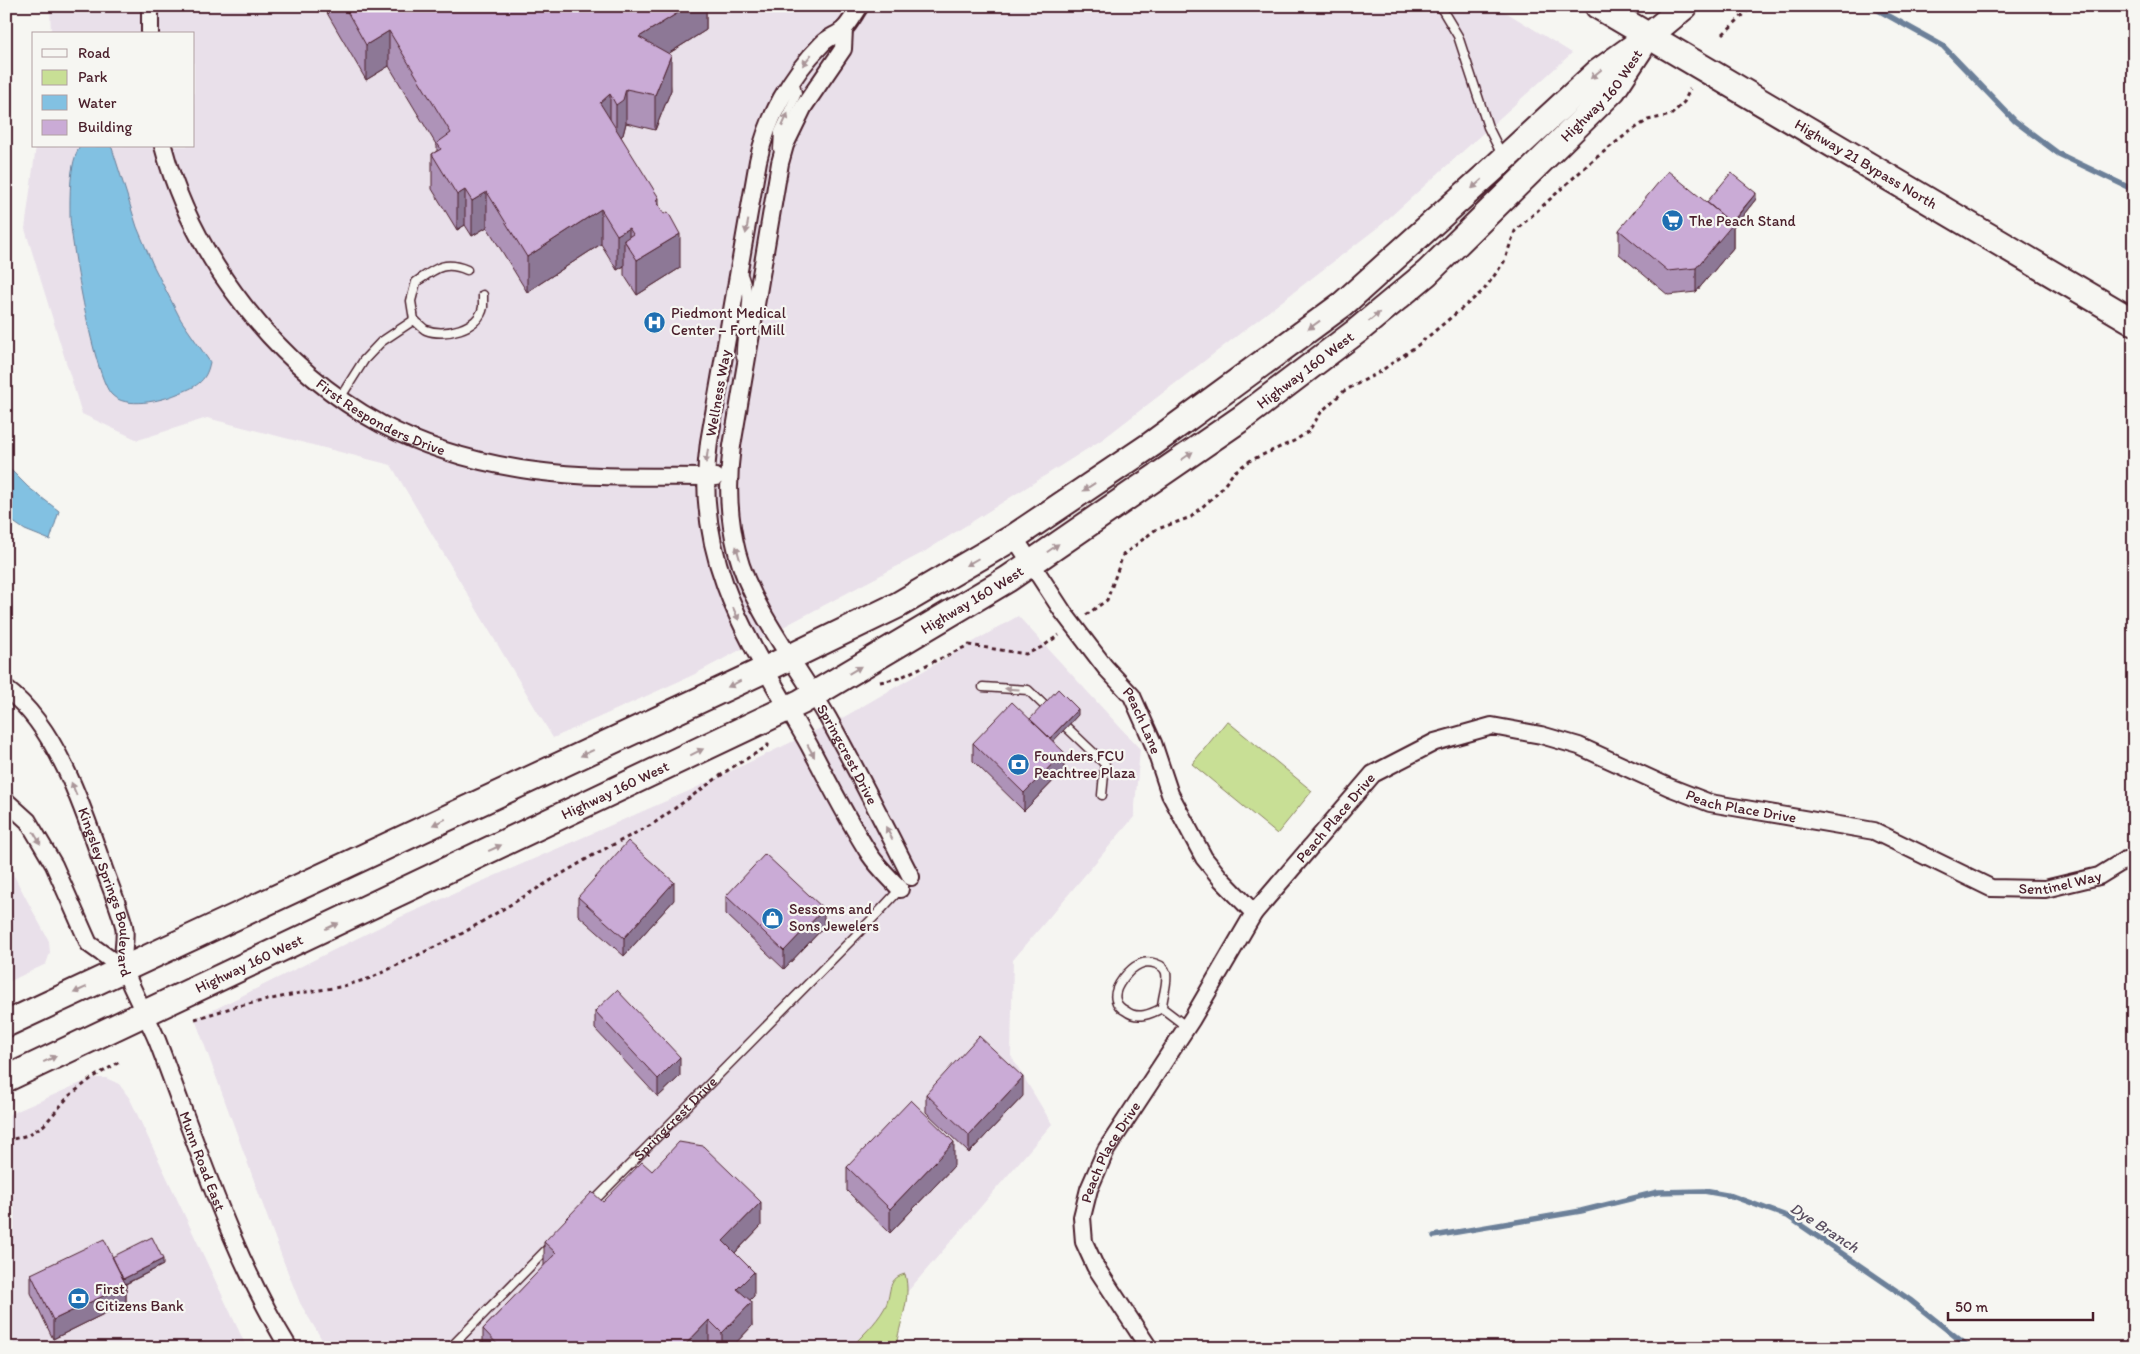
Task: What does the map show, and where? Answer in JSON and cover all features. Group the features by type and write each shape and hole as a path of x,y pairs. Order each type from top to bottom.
{"main road":[{"name":"Highway 21 Bypass North","path":"1598,6 2134,322"},
{"path":"1650,35 1685,6"},
{"name":"Highway 160 West","path":"6,1079 788,708 802,675 898,605 1014,537 1152,444 1343,304 1597,73 1650,35"},
{"name":"Highway 160 West","path":"6,1024 770,677 802,675 1030,564 1242,418 1357,331 1428,273 1613,90 1650,35"}],"street":[{"path":"150,6 150,32"},
{"name":"Wellness Way","path":"770,677 739,621 720,572 708,516 705,476 709,442 751,201 765,133 807,60 824,42 844,29 860,6"},
{"name":"Wellness Way","path":"802,675 765,616 747,581 737,552 729,506 728,477 742,381 780,163 785,144 804,106 843,49 844,29"},
{"name":"First Responders Drive","path":"164,148 193,226 217,267 244,305 275,343 308,373 340,398 381,424 435,448 468,458 535,471 571,474 728,477"},
{"path":"751,201 772,203"},
{"name":"Peach Lane","path":"1014,537 1072,625 1105,667 1132,696 1153,742 1170,794 1204,858 1221,879 1254,913"},
{"name":"Springcrest Drive","path":"802,675 906,883"},
{"name":"Springcrest Drive","path":"770,677 870,856 906,883"},
{"name":"Kingsley Springs Boulevard","path":"6,690 18,698 38,720 65,767 98,852 124,928 124,969"},
{"name":"Peach Place Drive","path":"1149,1348 1095,1266 1084,1242 1082,1217 1089,1189 1106,1150 1187,1027 1254,913 1373,774 1435,742 1492,726 1541,735 1579,746 1669,787 1710,803 1874,831 1991,888"},
{"name":"Kingsley Springs Boulevard","path":"6,801 28,821 54,865 89,944 124,969"},
{"name":"Sentinel Way","path":"1991,888 2045,889 2099,876 2125,860"},
{"name":"Munn Road East","path":"124,969 146,1014 233,1241 277,1328 290,1348"}],"lane":[{"path":"1440,6 1458,36 1488,127 1504,159"},
{"path":"780,163 779,132 797,93 794,80"},
{"path":"467,270 456,265 440,266 416,282 411,301 414,320 426,329 441,333 455,332 474,320 483,309 483,295"},
{"path":"740,267 748,283 749,292 741,336 742,381"},
{"path":"340,398 364,360 381,342 414,320"},
{"path":"984,687 1028,690 1105,764 1102,795"},
{"name":"Springcrest Drive","path":"583,1212 906,883"},
{"path":"1151,962 1165,970 1167,977 1162,1008 1137,1016 1129,1014 1116,1001 1115,995 1121,982 1141,963 1151,962"},
{"path":"1162,1008 1187,1027"},
{"path":"450,1348 559,1237"}],"path":[{"path":"1723,34 1753,6"},
{"path":"876,683 898,678 969,645 1026,654 1042,647 1107,600 1123,555 1155,530 1192,518 1219,492 1234,472 1251,460 1308,432 1322,412 1344,391 1378,372 1418,345 1484,290 1504,262 1515,231 1592,161 1628,133 1648,120 1671,115 1684,102 1690,89"},
{"path":"195,1019 234,1007 300,993 340,987 371,978 463,933 595,854 653,824 730,768 768,746 768,740"},
{"path":"6,1141 28,1135 44,1126 69,1096 92,1078 121,1061"}],"shaded area":[{"name":"Piedmont Medical Center – Fort Mill","path":"50,6 1496,6 1572,53 1381,225 1103,439 924,552 693,675 553,738 391,465 207,418 138,440 82,414 25,229 36,148 195,148 195,32 51,32"},
{"path":"1018,616 1140,749 1134,817 1013,960 1011,1056 1052,1124 859,1348 327,1348 300,1303 195,1019 396,919 689,791 844,717"},
{"path":"6,861 49,941 50,953 46,964 6,983"},
{"path":"92,1078 106,1078 119,1084 130,1099 247,1348 6,1348 6,1116"}],"green space":[{"path":"1227,721 1312,791 1277,834 1192,764"},
{"path":"905,1274 907,1284 906,1302 896,1348 850,1348 881,1314 887,1304 892,1284 899,1276"}],"water":[{"path":"79,148 112,148 137,227 153,265 181,320 210,362 203,380 189,389 170,397 134,403 118,399 112,395 105,384 91,339 75,255 70,217 70,190 76,153"},
{"path":"6,465 28,487 59,511 50,540 25,530 6,517"}],"building":[{"path":"344,6 689,6 639,37 671,55 655,95 626,89 623,100 616,105 610,94 600,103 659,198 656,200 664,214 668,212 680,234 637,260 624,240 633,234 629,228 617,235 601,209 527,257 487,192 472,201 465,190 457,195 432,154 441,149 437,143 451,133 389,31 366,45"},
{"name":"The Peach Stand","path":"1668,171 1733,224 1696,268 1668,271 1619,230"},
{"path":"1731,173 1756,193 1731,223 1707,202"},
{"path":"1058,689 1078,709 1050,738 1030,719"},
{"name":"Founders FCU Peachtree Plaza","path":"1012,702 1064,752 1024,793 973,743"},
{"path":"628,841 674,882 624,938 578,897"},
{"path":"765,854 824,909 784,951 726,896"},
{"path":"617,990 680,1057 658,1079 595,1011"},
{"path":"979,1036 1023,1077 969,1135 926,1094"},
{"path":"911,1100 954,1142 890,1209 847,1167"},
{"path":"679,1142 703,1146 761,1202 723,1241 754,1272 737,1289 752,1302 722,1333 709,1320 682,1348 501,1348 483,1329 556,1253 544,1242 592,1192 603,1202 642,1162 652,1171"},
{"path":"152,1237 163,1259 123,1279 112,1257"},
{"name":"First Citizens Bank","path":"104,1239 126,1285 53,1320 31,1274"}],"waterway":[{"path":"1871,6 1943,46 2015,121 2059,154 2134,190"},
{"name":"Dye Branch","path":"1434,1236 1581,1211 1658,1192 1704,1191 1732,1196 1789,1217 1910,1300 1970,1348"}],"place":[{"name":"The Peach Stand","path":"1673,221"},
{"name":"Piedmont Medical Center – Fort Mill","path":"655,322"},
{"name":"Founders FCU Peachtree Plaza","path":"1018,765"},
{"name":"Sessoms and Sons Jewelers","path":"773,918"},
{"name":"First Citizens Bank","path":"79,1298"}]}
